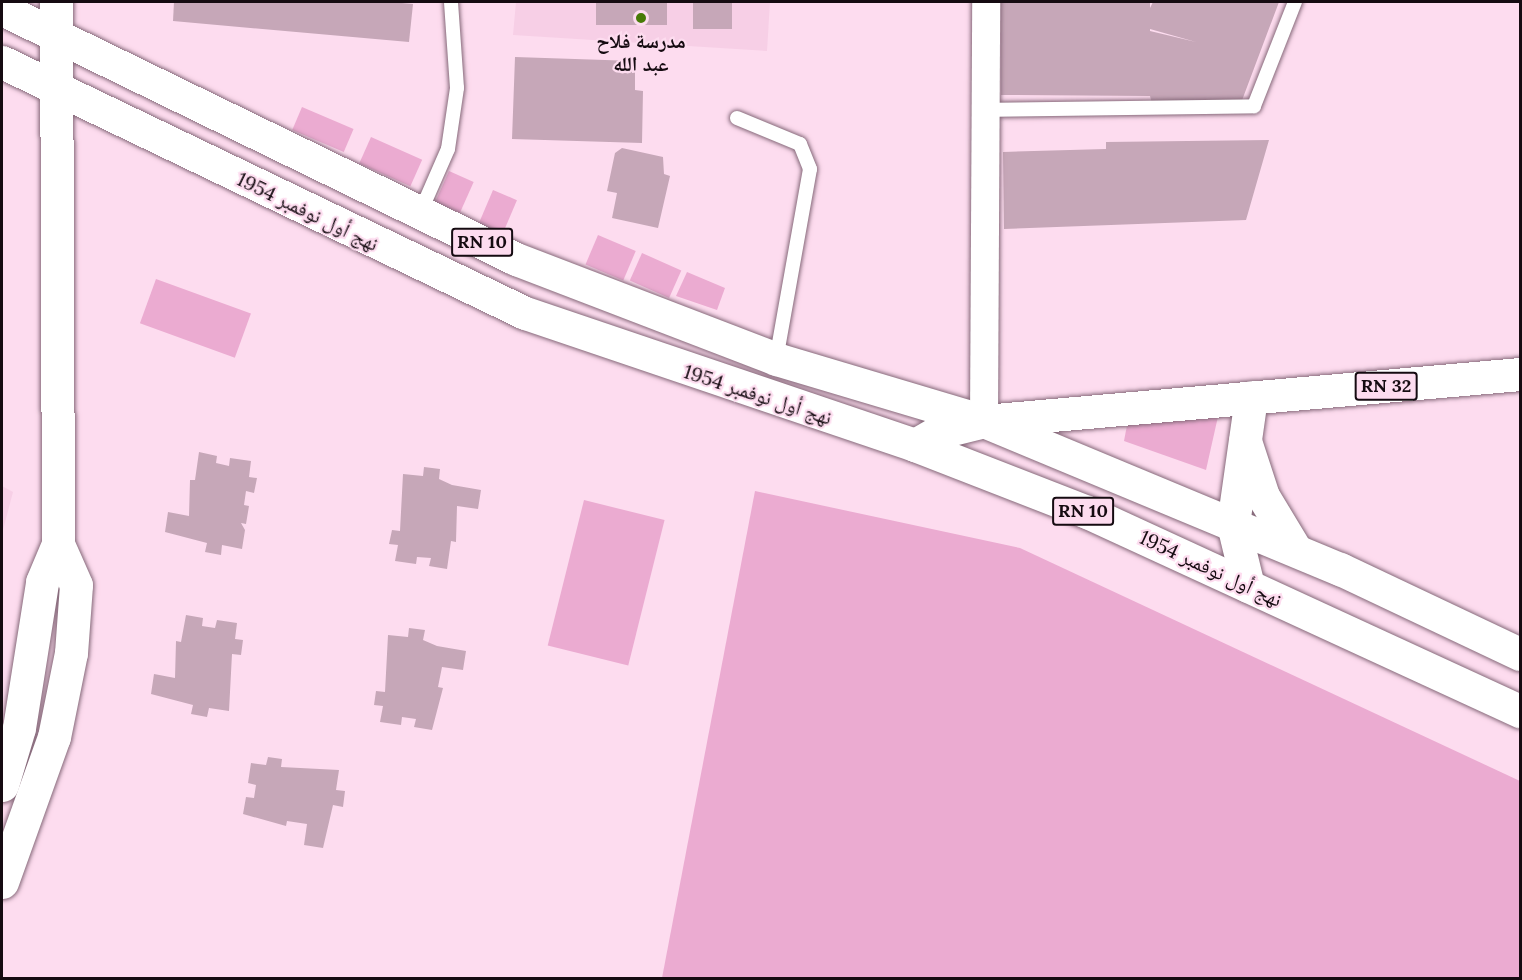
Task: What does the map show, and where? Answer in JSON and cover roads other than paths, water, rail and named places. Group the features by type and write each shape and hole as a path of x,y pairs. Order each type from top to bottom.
{"main road":[{"path":"2,785 19,728 42,582 58,544 56,2"},
{"name":"نهج أول نوفمبر 1954","path":"2,9 516,259 776,359 984,421 1295,549 1521,654"},
{"name":"نهج أول نوفمبر 1954","path":"2,62 525,313 915,445 1087,512 1521,711"},
{"name":"RN 32","path":"915,445 936,433 984,421 1521,374"},
{"path":"1248,586 1233,524 1251,397"},
{"path":"1244,436 1263,496 1295,549"},
{"path":"2,882 54,737 71,653 76,585 58,544"}],"street":[{"path":"984,421 986,2"}],"lane":[{"path":"420,213 448,149 457,88 450,2"},
{"path":"984,110 1254,106 1295,2"},
{"path":"737,118 800,144 810,169 776,359"}],"place":[{"name":"مدرسة فلاح عبد الله","path":"641,18"}]}
